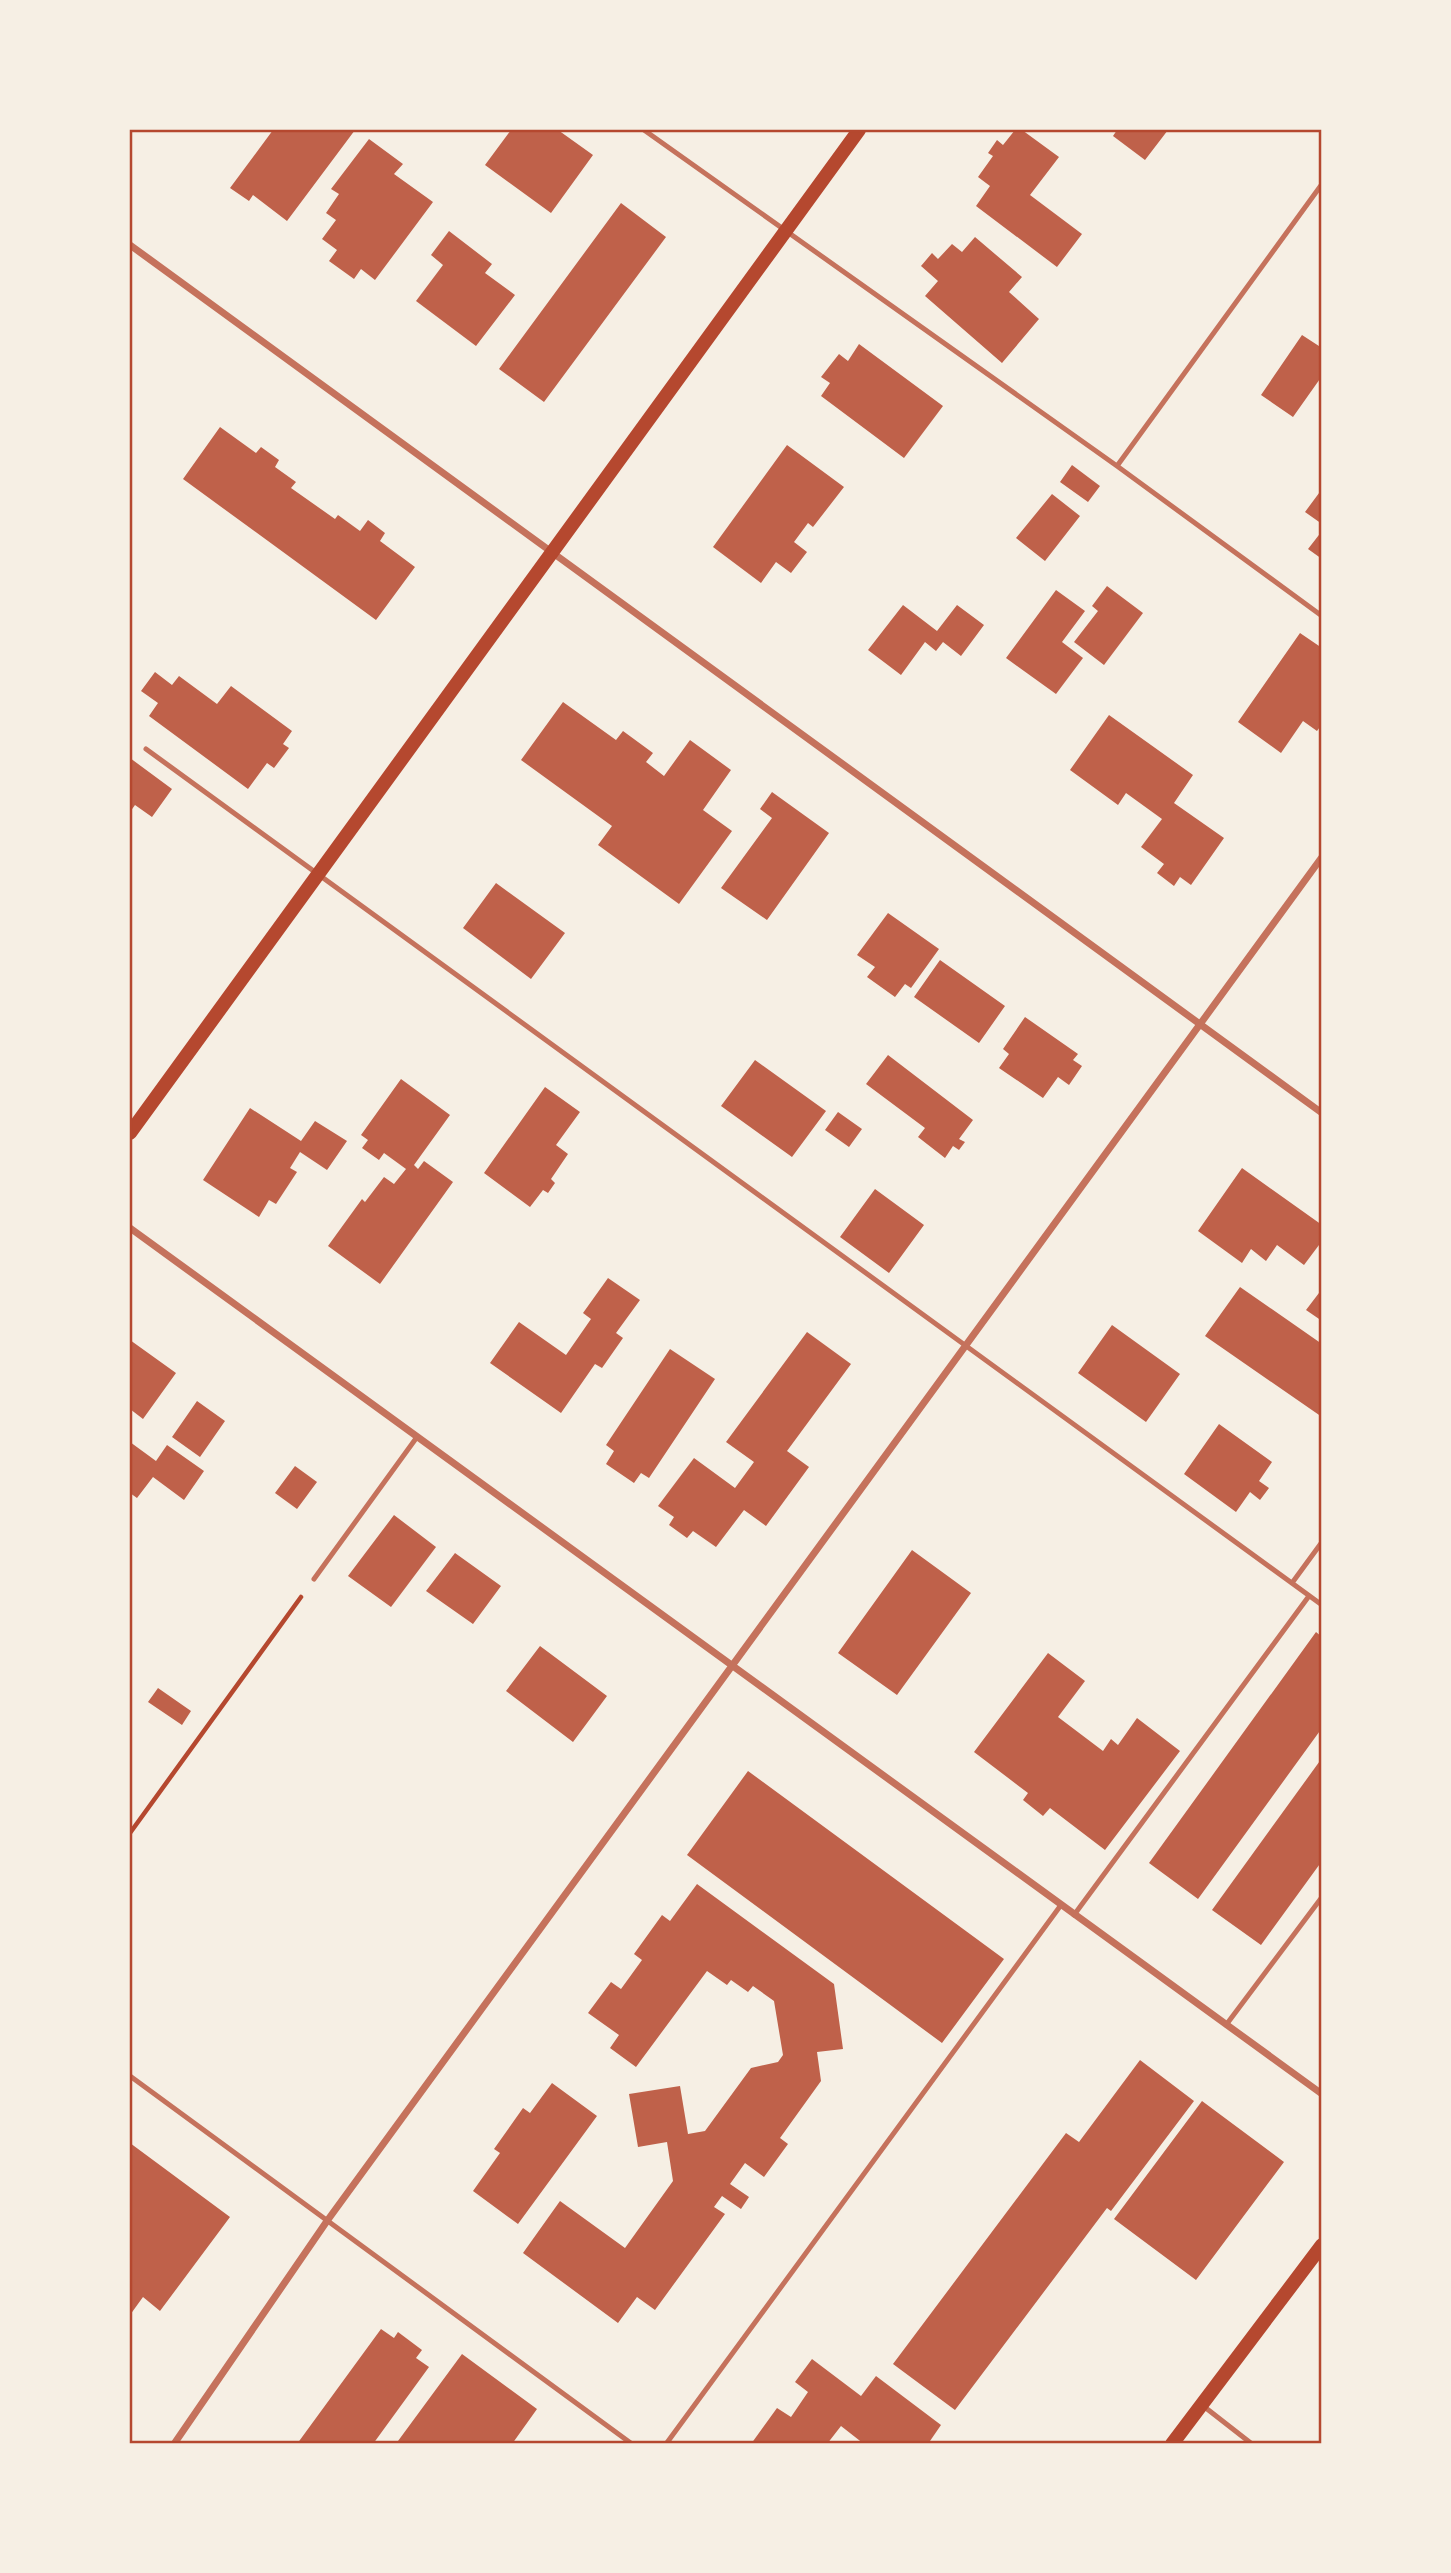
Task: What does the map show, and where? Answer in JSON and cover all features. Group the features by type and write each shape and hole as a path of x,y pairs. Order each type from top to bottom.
{"main road":[{"path":"130,1133 859,130"},
{"path":"1172,2444 1321,2245"}],"street":[{"path":"130,245 1321,1114"},
{"path":"174,2444 327,2221 1321,857"},
{"path":"130,1228 1321,2094"}],"lane":[{"path":"644,130 1116,466 1321,616"},
{"path":"1116,466 1321,184"},
{"path":"146,749 1321,1605"},
{"path":"314,1579 417,1437"},
{"path":"1292,1583 1321,1542"},
{"path":"1074,1915 1309,1596"},
{"path":"1226,2025 1321,1897"},
{"path":"666,2444 1061,1905"},
{"path":"130,2076 632,2444"},
{"path":"1201,2404 1252,2444"}],"path":[{"path":"130,1833 314,1579"}],"building":[{"path":"273,130 355,130 287,221 253,195 249,201 230,188"},
{"path":"511,130 558,130 593,155 551,213 485,165"},
{"path":"1015,130 1022,130 1059,157 1030,195 1082,234 1057,267 976,206 990,186 978,177 993,156 988,153 997,140 1003,145"},
{"path":"1117,130 1168,130 1145,160 1113,136"},
{"path":"369,139 403,164 394,174 433,202 375,280 361,269 354,279 329,261 337,250 322,239 336,220 326,213 339,194 331,189"},
{"path":"621,203 666,237 544,402 499,369"},
{"path":"449,231 492,264 485,273 515,295 476,346 416,301 443,265 431,255"},
{"path":"975,237 1022,277 1009,292 1039,319 1002,363 925,296 938,281 921,266 932,253 938,259 952,244 962,252"},
{"path":"1302,335 1322,348 1322,376 1293,417 1261,395"},
{"path":"859,344 943,406 904,458 821,396 830,383 821,377 839,354 848,361"},
{"path":"220,427 256,453 261,447 279,460 275,467 296,482 291,488 335,519 338,515 360,531 368,520 385,533 380,541 415,567 376,620 183,479"},
{"path":"787,445 844,487 813,527 808,523 794,542 807,552 791,573 776,562 761,583 713,547"},
{"path":"1072,465 1100,486 1088,502 1060,482"},
{"path":"1322,489 1322,524 1305,512"},
{"path":"1052,494 1080,516 1045,561 1016,538"},
{"path":"1322,531 1322,559 1308,549"},
{"path":"1107,586 1143,613 1104,665 1074,642 1098,611 1092,606"},
{"path":"1056,590 1085,611 1062,642 1083,658 1056,694 1006,658"},
{"path":"903,605 937,631 957,605 984,625 961,656 943,642 936,651 925,642 901,675 868,650"},
{"path":"1300,633 1322,648 1322,724 1317,731 1303,721 1281,753 1238,722"},
{"path":"155,672 172,685 179,676 217,704 231,686 292,731 283,744 289,748 274,768 267,763 248,789 149,716 158,703 141,691"},
{"path":"563,702 616,740 623,731 653,753 646,762 664,776 690,740 731,770 703,810 732,831 679,904 598,845 612,826 521,760"},
{"path":"1109,715 1193,775 1174,803 1224,838 1191,885 1180,877 1174,886 1157,873 1164,864 1141,847 1162,819 1126,793 1118,805 1070,770"},
{"path":"130,758 172,789 152,817 135,805 130,812"},
{"path":"772,792 829,833 767,920 721,888 772,818 760,809"},
{"path":"496,883 565,933 531,979 463,928"},
{"path":"888,913 939,949 911,988 905,984 895,997 867,977 875,967 857,955"},
{"path":"940,960 1005,1006 979,1043 914,997"},
{"path":"1025,1017 1078,1054 1073,1060 1082,1066 1069,1085 1058,1077 1043,1098 999,1068 1009,1054 1003,1049"},
{"path":"888,1055 973,1120 959,1139 965,1142 959,1150 953,1146 945,1158 918,1137 925,1128 866,1084"},
{"path":"755,1060 826,1111 792,1157 721,1106"},
{"path":"401,1079 450,1115 414,1165 418,1169 424,1161 453,1182 380,1284 328,1246 362,1199 365,1202 384,1177 394,1184 406,1169 384,1153 379,1160 362,1148 368,1140 361,1135"},
{"path":"545,1087 580,1112 556,1145 568,1154 551,1179 555,1183 548,1193 543,1190 530,1207 484,1173"},
{"path":"250,1108 301,1141 315,1121 347,1141 327,1170 300,1152 290,1168 297,1172 276,1204 269,1200 259,1217 203,1180"},
{"path":"838,1112 862,1129 849,1147 825,1130"},
{"path":"1242,1168 1322,1225 1322,1241 1304,1265 1277,1245 1266,1261 1251,1249 1242,1263 1198,1231"},
{"path":"875,1189 924,1225 889,1273 840,1237"},
{"path":"608,1278 640,1300 616,1333 623,1338 602,1368 595,1364 561,1413 490,1363 519,1322 566,1355 591,1319 583,1313"},
{"path":"1240,1287 1322,1344 1322,1417 1205,1336"},
{"path":"1322,1289 1322,1321 1306,1310"},
{"path":"1112,1325 1180,1374 1146,1422 1078,1373"},
{"path":"807,1332 851,1364 787,1451 809,1467 766,1526 744,1510 716,1547 693,1531 687,1538 669,1525 674,1517 658,1506 694,1458 735,1488 754,1462 726,1442"},
{"path":"130,1340 176,1373 143,1419 130,1409"},
{"path":"670,1349 715,1379 649,1478 641,1473 634,1483 606,1464 614,1451 606,1445"},
{"path":"197,1401 225,1421 200,1457 172,1437"},
{"path":"1219,1424 1272,1462 1259,1481 1269,1488 1260,1500 1250,1492 1236,1512 1184,1474"},
{"path":"130,1442 156,1461 167,1445 204,1471 184,1500 153,1477 137,1498 130,1493"},
{"path":"295,1466 317,1482 297,1509 275,1493"},
{"path":"394,1515 436,1547 391,1607 348,1576"},
{"path":"912,1550 971,1593 897,1695 838,1653"},
{"path":"455,1553 501,1586 473,1624 426,1591"},
{"path":"1316,1632 1322,1637 1322,1728 1198,1899 1149,1863"},
{"path":"540,1646 607,1696 573,1742 506,1691"},
{"path":"1048,1653 1085,1681 1058,1717 1103,1751 1111,1739 1118,1745 1137,1718 1180,1751 1105,1850 1050,1808 1043,1816 1023,1800 1028,1793 974,1752"},
{"path":"158,1688 191,1711 182,1725 148,1702"},
{"path":"1322,1758 1322,1861 1261,1945 1212,1910"},
{"path":"748,1771 1004,1959 942,2043 687,1855"},
{"path":"697,1884 834,1984 843,2049 817,2052 821,2081 780,2138 788,2144 764,2177 745,2163 730,2184 749,2197 741,2209 722,2196 714,2207 725,2214 655,2310 637,2297 618,2323 523,2253 560,2201 625,2248 673,2181 667,2142 638,2147 629,2094 680,2086 688,2134 705,2131 751,2068 778,2062 783,2055 774,2001 753,1986 748,1992 731,1980 727,1985 707,1971 636,2067 610,2048 619,2035 588,2013 611,1982 621,1989 642,1960 634,1954 662,1915 670,1921"},
{"path":"1140,2060 1194,2101 1111,2211 1107,2208 955,2410 893,2364 1066,2133 1079,2142"},
{"path":"552,2083 597,2116 518,2224 473,2191 500,2153 494,2149 523,2108 530,2113"},
{"path":"1202,2101 1284,2162 1196,2280 1114,2219"},
{"path":"130,2143 230,2217 160,2311 143,2297 130,2315"},
{"path":"381,2329 394,2338 398,2332 422,2350 416,2358 429,2367 373,2444 297,2444"},
{"path":"462,2354 537,2409 512,2444 401,2444 398,2441"},
{"path":"812,2359 861,2396 876,2376 941,2425 930,2441 934,2444 864,2444 841,2426 827,2444 751,2444 777,2408 791,2417 808,2392 795,2382"}]}
